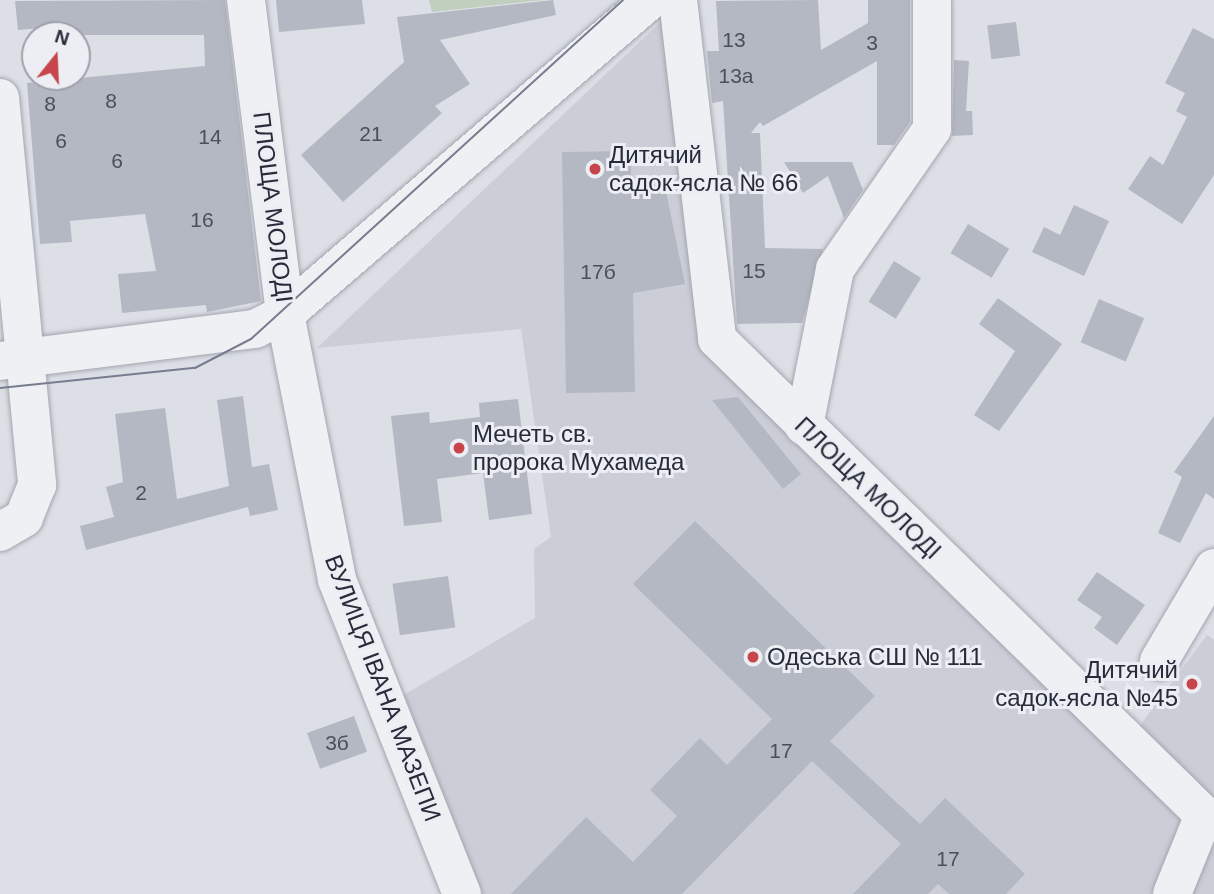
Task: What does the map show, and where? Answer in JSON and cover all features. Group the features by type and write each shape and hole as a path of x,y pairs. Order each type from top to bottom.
{"street":[{"name":"ПЛОЩА МОЛОДІ","path":"246,0 285,314"},
{"name":"ПЛОЩА МОЛОДІ","path":"285,314 650,0"},
{"name":"ПЛОЩА МОЛОДІ","path":"678,0 717,339 1205,815 1172,894"},
{"path":"804,426 835,269 932,129 932,0"},
{"path":"0,97 13,360 37,485 24,518 0,532"},
{"path":"13,360 255,329 285,314"},
{"name":"ВУЛИЦЯ ІВАНА МАЗЕПИ","path":"285,314 337,580 462,894"},
{"path":"1159,661 1214,568"}],"shaded area":[{"name":"Одеська СШ № 111","path":"669,14 700,324 1199,816 1168,894 480,894 402,696 535,618 534,549 551,537 521,329 317,348"},
{"name":"Дитячий садок-ясла №45","path":"1207,635 1214,640 1214,805 1139,727"},
{"path":"1214,828 1214,894 1189,894"}],"green space":[{"path":"429,0 542,0 432,12"}],"building":[{"path":"225,0 261,301 207,312 206,305 122,313 118,274 156,271 145,214 70,221 72,242 40,244 28,91 91,91 91,77 205,66 204,35 91,35 91,21 21,21 21,30 18,30 15,1"},
{"path":"276,0 362,0 365,24 279,32"},
{"path":"553,0 556,15 440,40 470,84 435,106 442,113 343,202 301,155 404,62 397,17"},
{"path":"818,0 821,50 868,23 868,0 910,0 910,122 894,145 877,145 877,61 763,126 760,122 751,133 760,133 765,248 823,249 802,323 737,324 723,101 712,103 707,51 719,51 716,1"},
{"path":"1016,22 1020,56 991,59 987,26"},
{"path":"1193,28 1214,39 1214,175 1182,224 1128,189 1150,156 1163,165 1187,117 1176,111 1185,93 1165,83"},
{"path":"954,60 969,61 966,111 972,111 973,135 952,136"},
{"path":"631,151 631,187 664,182 685,284 633,293 635,392 566,393 562,152"},
{"path":"784,162 852,162 863,190 844,218 828,176 803,193"},
{"path":"1074,205 1109,221 1084,276 1032,252 1044,227 1060,235"},
{"path":"968,224 1009,249 992,278 950,253"},
{"path":"894,261 921,278 896,319 869,302"},
{"path":"998,298 1062,344 999,431 974,415 1015,351 979,324"},
{"path":"1099,299 1144,318 1126,361 1081,342"},
{"path":"243,396 252,467 269,464 278,510 250,516 248,507 86,550 80,526 114,517 106,487 123,482 115,414 165,408 177,499 229,486 217,400"},
{"path":"738,397 801,474 783,489 712,400"},
{"name":"Мечеть св. пророка Мухамеда","path":"518,399 532,514 489,520 483,473 437,479 442,522 404,526 391,416 429,412 430,423 480,417 479,403"},
{"path":"1214,416 1214,499 1206,493 1180,543 1158,533 1182,477 1174,472"},
{"path":"695,521 875,696 830,741 920,824 945,798 1025,874 1006,894 949,894 938,884 928,894 853,894 901,844 812,761 682,894 511,894 586,817 633,862 677,816 650,790 700,738 727,765 772,719 633,584"},
{"path":"1097,572 1145,605 1117,645 1094,628 1102,617 1077,600"},
{"path":"448,576 455,627 400,635 393,584"},
{"path":"354,716 367,752 320,769 307,733"}],"tram line":[{"path":"0,388 195,368 251,339 623,0"}],"place":[{"name":"Дитячий садок-ясла № 66","path":"595,169"},
{"name":"Мечеть св. пророка Мухамеда","path":"459,448"},
{"name":"Одеська СШ № 111","path":"753,657"},
{"name":"Дитячий садок-ясла №45","path":"1192,684"}]}
